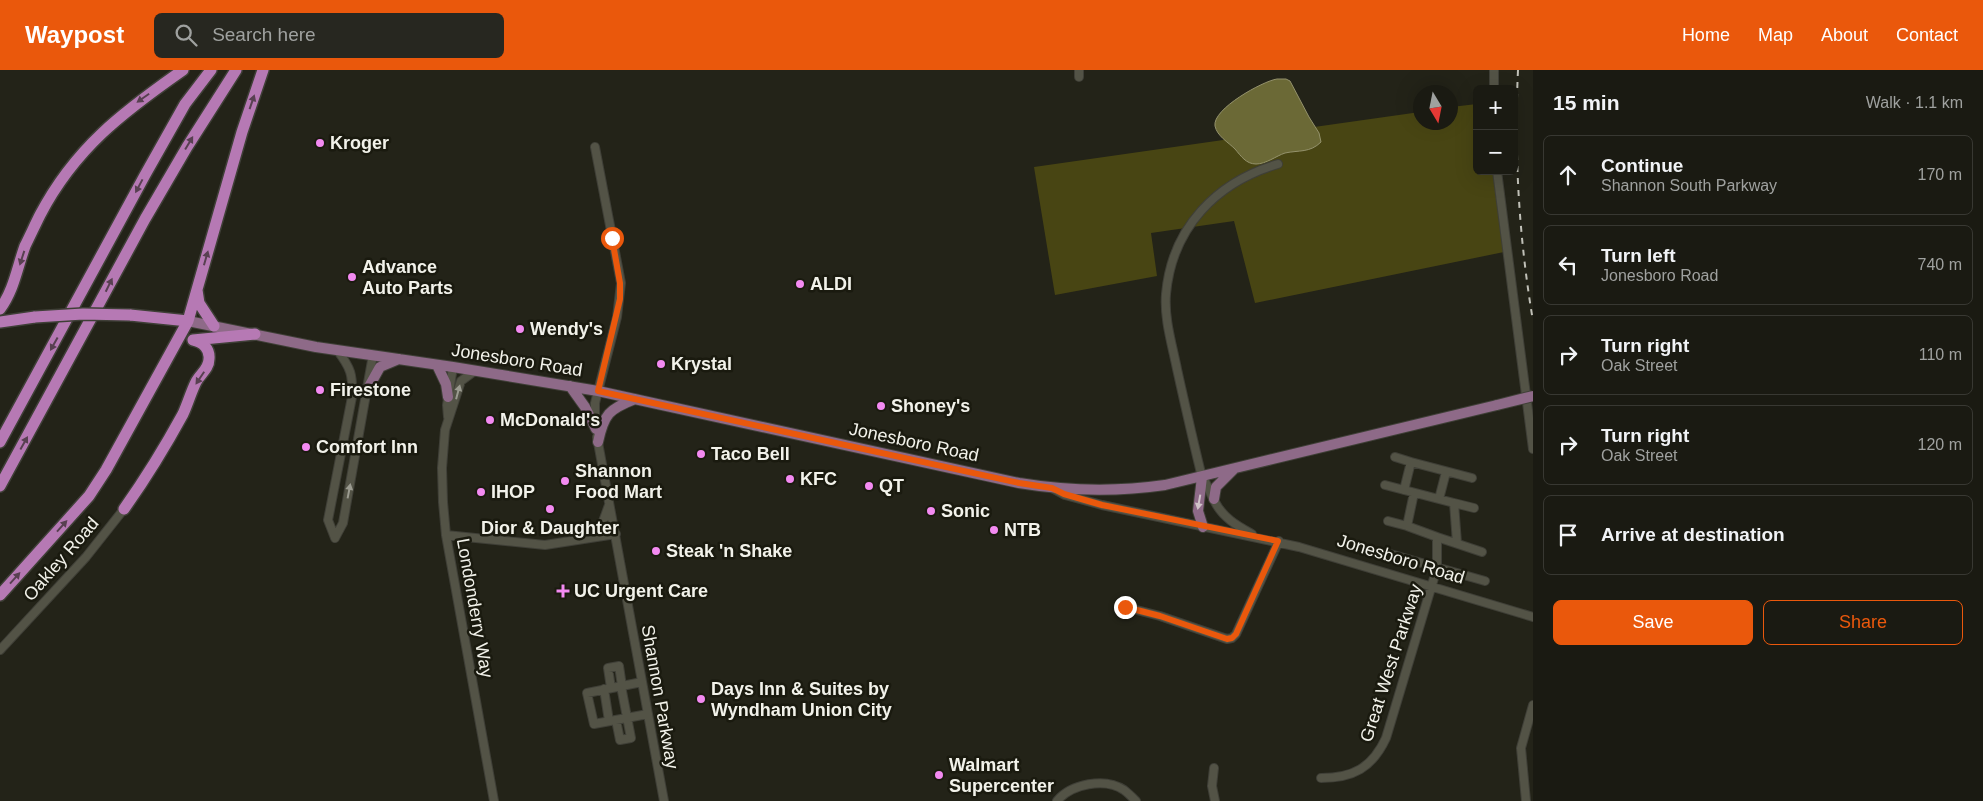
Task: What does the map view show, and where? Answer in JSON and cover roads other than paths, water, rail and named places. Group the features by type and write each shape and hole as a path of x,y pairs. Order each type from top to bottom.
{"highway":[{"path":"0,309 10,293 25,247 40,214 59,184 84,151 131,106 183,70"},
{"path":"0,442 185,104 211,70"},
{"path":"0,486 136,234 187,147 236,70"},
{"path":"0,595 89,496 106,470 188,321 242,132 263,70"},
{"path":"197,288 199,303 214,326"},
{"path":"10,293 15,320"},
{"name":"Jonesboro Road","path":"1,325 15,320 35,317 84,314 130,315 188,321"},
{"path":"173,348 180,343 193,340 254,334"},
{"path":"124,509 150,473 183,412 197,380 208,366 209,356 206,348 201,343 193,340"}],"main road":[{"name":"Jonesboro Road","path":"188,321 337,350 476,370 598,391 1019,483 1085,490 1132,489 1165,485 1202,477"},
{"path":"366,392 380,367 399,359"},
{"path":"437,365 446,384 448,396"},
{"path":"570,386 585,407 596,429"},
{"path":"1203,527 1198,511 1202,477 1533,396"},
{"path":"598,442 606,416 613,409 635,399"},
{"path":"1214,499 1216,487 1235,469"}],"street":[{"path":"1494,70 1494,85"},
{"name":"Shannon Parkway","path":"595,147 620,283 617,317 594,410 596,429 664,801"},
{"path":"1202,477 1167,321 1166,294 1171,267 1185,233 1209,201 1241,178 1278,164"},
{"path":"1498,175 1533,449"},
{"path":"337,350 349,366 353,379 352,398 328,520 335,538 342,523 373,356"},
{"name":"Londonderry Way","path":"448,419 448,396 454,367"},
{"name":"Londonderry Way","path":"476,370 461,382 448,419 444,437 442,468 443,502 446,534 494,801"},
{"path":"1395,457 1472,478"},
{"path":"1404,490 1411,462"},
{"path":"1439,499 1446,472"},
{"name":"Jonesboro Road","path":"1202,477 1224,514 1230,520 1258,537"},
{"path":"1385,485 1474,508"},
{"name":"Jonesboro Road","path":"1052,488 1064,494 1102,505 1278,541 1533,617"},
{"path":"1407,526 1414,492"},
{"path":"574,541 588,536 601,527 610,503"},
{"path":"1454,503 1457,543"},
{"name":"Oakley Road","path":"0,650 86,557 124,509"},
{"path":"1388,521 1482,552"},
{"path":"446,534 545,545 616,534"},
{"name":"Great West Parkway","path":"1321,778 1338,778 1355,773 1369,764 1380,750 1437,568 1436,537"},
{"path":"1125,607 1160,616 1227,639 1232,638 1236,634 1278,541"},
{"path":"1390,554 1485,581"},
{"path":"619,666 631,738 620,740 613,720 607,689 608,668 619,666"},
{"path":"642,682 588,692 590,708 594,724 648,714"},
{"path":"1526,801 1521,748 1533,705"},
{"path":"1214,768 1212,786 1215,801"},
{"path":"1057,801 1062,795 1088,784 1110,784 1123,789 1136,801"}],"railway":[{"path":"1518,70 1517,165 1524,259 1533,321"}],"place":[{"name":"Kroger","path":"320,143"},
{"name":"Advance Auto Parts","path":"352,277"},
{"name":"ALDI","path":"800,284"},
{"name":"Wendy's","path":"520,329"},
{"name":"Krystal","path":"661,364"},
{"name":"Firestone","path":"320,390"},
{"name":"Shoney's","path":"881,406"},
{"name":"McDonald's","path":"490,420"},
{"name":"Comfort Inn","path":"306,447"},
{"name":"Taco Bell","path":"701,454"},
{"name":"KFC","path":"790,479"},
{"name":"Shannon Food Mart","path":"565,481"},
{"name":"QT","path":"869,486"},
{"name":"IHOP","path":"481,492"},
{"name":"Dior & Daughter","path":"550,509"},
{"name":"Sonic","path":"931,511"},
{"name":"NTB","path":"994,530"},
{"name":"Steak 'n Shake","path":"656,551"},
{"name":"UC Urgent Care","path":"563,591"},
{"name":"Days Inn & Suites by Wyndham Union City","path":"701,699"},
{"name":"Walmart Supercenter","path":"939,775"}]}
